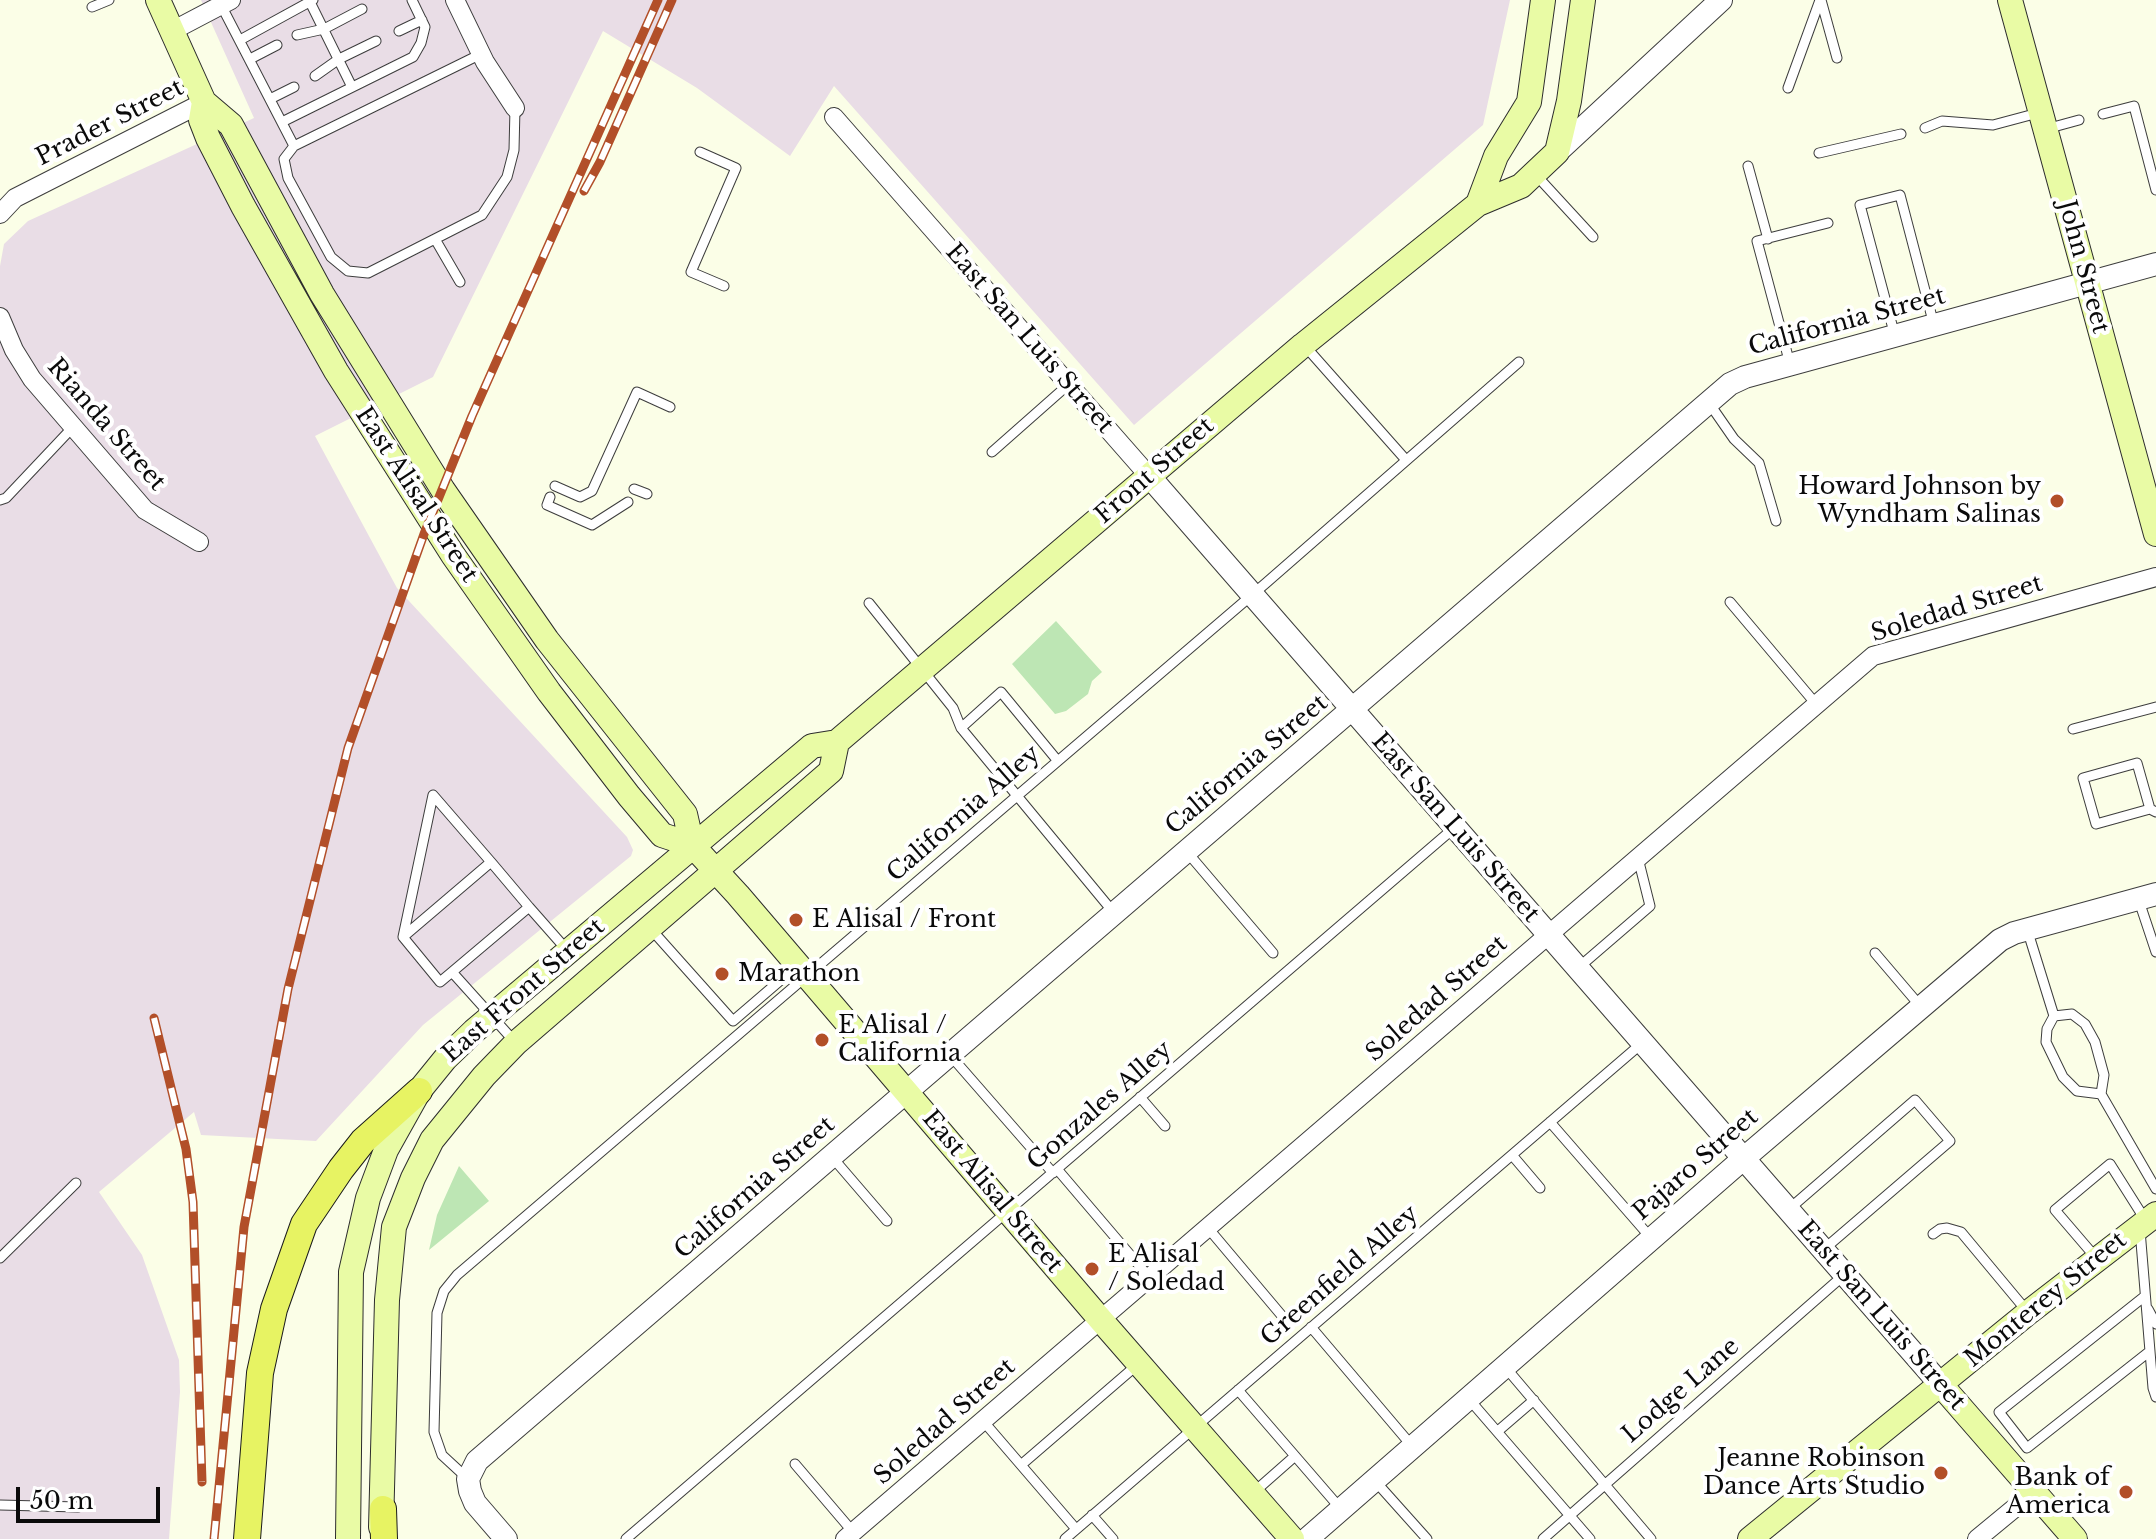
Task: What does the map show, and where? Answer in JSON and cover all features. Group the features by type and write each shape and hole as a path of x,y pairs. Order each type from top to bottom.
{"main road":[{"name":"East Alisal Street","path":"158,0 204,102 201,120 205,129 243,206 336,371 453,555 549,692 662,835 692,845 738,895 1292,1539"},
{"path":"1478,204 1496,156 1529,102 1543,0"},
{"path":"1478,204 1521,186 1557,152 1569,101 1583,0"},
{"name":"John Street","path":"2010,0 2156,533"},
{"name":"Front Street","path":"692,845 812,746 837,742 1303,345 1478,204"},
{"name":"Front Street","path":"715,872 831,771 837,742"},
{"name":"East Front Street","path":"348,1539 351,1272 368,1198 386,1150 419,1091 445,1059 692,845"},
{"name":"East Front Street","path":"383,1509 387,1300 394,1227 432,1140 484,1076 516,1043 715,872"},
{"path":"247,1539 260,1373 274,1309 304,1224 363,1141 419,1091"},
{"name":"Monterey Street","path":"1750,1539 2029,1312 2151,1218"},
{"name":"East San Luis Street","path":"1941,1385 2075,1539"},
{"path":"382,1539 383,1509"}],"street":[{"path":"455,0 481,54 515,108"},
{"path":"1557,152 1721,0"},
{"path":"172,31 226,3"},
{"name":"Prader Street","path":"0,214 15,198 204,102"},
{"name":"East San Luis Street","path":"834,117 1941,1385"},
{"name":"California Street","path":"468,1479 477,1461 1737,380 2156,264"},
{"name":"Rianda Street","path":"0,317 14,350 32,379 145,510 199,542"},
{"name":"Soledad Street","path":"849,1536 1816,704 1880,653 2156,577"},
{"name":"Pajaro Street","path":"1307,1539 1651,1238 2000,940 2027,929 2147,896"},
{"path":"468,1479 475,1503 506,1539"},
{"path":"1977,1539 2034,1492"}],"lane":[{"path":"92,7 109,0"},
{"path":"282,122 413,57 425,27 412,0"},
{"path":"1820,0 1837,58"},
{"path":"1788,88 1820,0"},
{"path":"240,40 311,1 352,87"},
{"path":"226,3 240,40 294,146"},
{"path":"297,35 324,29 362,9"},
{"path":"399,31 422,20"},
{"path":"315,76 339,59 376,41"},
{"path":"250,59 277,45"},
{"path":"481,54 294,146 284,159 288,178 331,257 348,271 368,273 482,215 507,177 514,150 515,108"},
{"path":"270,99 294,87"},
{"path":"2103,114 2134,106 2156,190"},
{"path":"1925,128 1942,121 1993,125 2079,120"},
{"path":"1819,153 1901,134"},
{"path":"700,152 736,168 691,272 724,286"},
{"path":"1748,166 1768,239"},
{"path":"1534,173 1593,237"},
{"path":"1895,336 1860,205 1900,195 1934,325"},
{"path":"1790,364 1757,241 1828,223"},
{"path":"435,239 460,282"},
{"path":"1303,345 1406,460"},
{"name":"California Alley","path":"468,1479 442,1455 434,1432 437,1313 444,1291 457,1275 671,1093 801,971 1057,760 1519,362"},
{"path":"992,452 1069,384"},
{"path":"555,486 580,497 592,491 637,392 670,407"},
{"path":"1709,403 1734,439 1759,463 1776,521"},
{"path":"0,500 6,498 74,426"},
{"path":"634,489 647,494"},
{"path":"550,497 547,505 592,525 628,502"},
{"path":"1730,602 1816,704"},
{"path":"869,603 953,708 961,728 1114,913"},
{"path":"961,728 1001,692 1057,760"},
{"path":"2073,729 2156,707"},
{"path":"2137,763 2153,810 2096,824 2083,778 2137,763"},
{"path":"403,937 433,795 568,951"},
{"name":"Gonzales Alley","path":"626,1539 1454,828"},
{"path":"1186,851 1273,953"},
{"path":"1578,969 1650,906 1638,858"},
{"path":"403,937 491,862"},
{"path":"2147,896 2156,952"},
{"path":"403,937 440,982 529,907"},
{"path":"650,928 733,1021 801,971"},
{"path":"2027,929 2054,1016 2047,1029 2046,1042 2063,1077 2077,1091 2101,1094"},
{"path":"1875,953 1921,1007"},
{"path":"452,972 516,1043"},
{"path":"2054,1016 2072,1014 2085,1024 2095,1042 2104,1075 2101,1094 2156,1189"},
{"name":"Greenfield Alley","path":"1065,1539 1641,1044"},
{"path":"949,1054 1149,1277"},
{"path":"1140,1097 1165,1126"},
{"path":"1788,1210 1915,1100 1950,1141 1823,1250"},
{"path":"1550,1122 1651,1238"},
{"path":"1512,1155 1540,1188"},
{"path":"832,1157 887,1221"},
{"path":"2097,1259 2055,1210 2110,1164 2151,1218 2146,1301 2156,1397"},
{"path":"0,1258 76,1183"},
{"path":"1207,1227 1288,1323"},
{"path":"1933,1234 1947,1228 1961,1232 2029,1312"},
{"name":"Lodge Lane","path":"1543,1539 1845,1274"},
{"path":"2146,1301 2156,1324"},
{"path":"2146,1301 1999,1412 2027,1448 2150,1351"},
{"path":"1311,1327 1412,1446"},
{"path":"1021,1465 1139,1363"},
{"path":"1504,1366 1651,1539"},
{"path":"1238,1390 1341,1509"},
{"path":"1468,1398 1590,1539"},
{"path":"1498,1431 1534,1400"},
{"path":"984,1422 1076,1529"},
{"path":"1253,1493 1295,1456"},
{"path":"795,1464 849,1536"},
{"path":"1374,1479 1427,1539"},
{"path":"0,1505 78,1507"},
{"path":"1092,1515 1113,1539"}],"shaded area":[{"path":"201,0 1510,0 1483,125 1134,425 834,86 790,156 697,88 603,31 433,377 315,436 397,588 627,837 633,850 631,856 423,1025 316,1141 201,1135 194,1112 99,1192 142,1255 179,1360 180,1392 169,1539 0,1539 0,266 4,244 28,221 254,118"}],"green space":[{"path":"1056,621 1102,672 1092,681 1088,694 1066,711 1055,714 1012,664"},
{"path":"459,1166 489,1201 429,1250 437,1215"}],"railway":[{"path":"214,1539 244,1227 288,989 348,748 424,534 472,416 658,0"},
{"path":"584,191 672,0"},
{"path":"154,1018 186,1149 193,1202 202,1482"}],"place":[{"name":"Howard Johnson by Wyndham Salinas","path":"2057,501"},
{"name":"E Alisal / Front","path":"796,920"},
{"name":"Marathon","path":"722,974"},
{"name":"E Alisal / California","path":"822,1040"},
{"name":"E Alisal / Soledad","path":"1092,1269"},
{"name":"Jeanne Robinson Dance Arts Studio","path":"1941,1473"},
{"name":"Bank of America","path":"2126,1492"}]}
